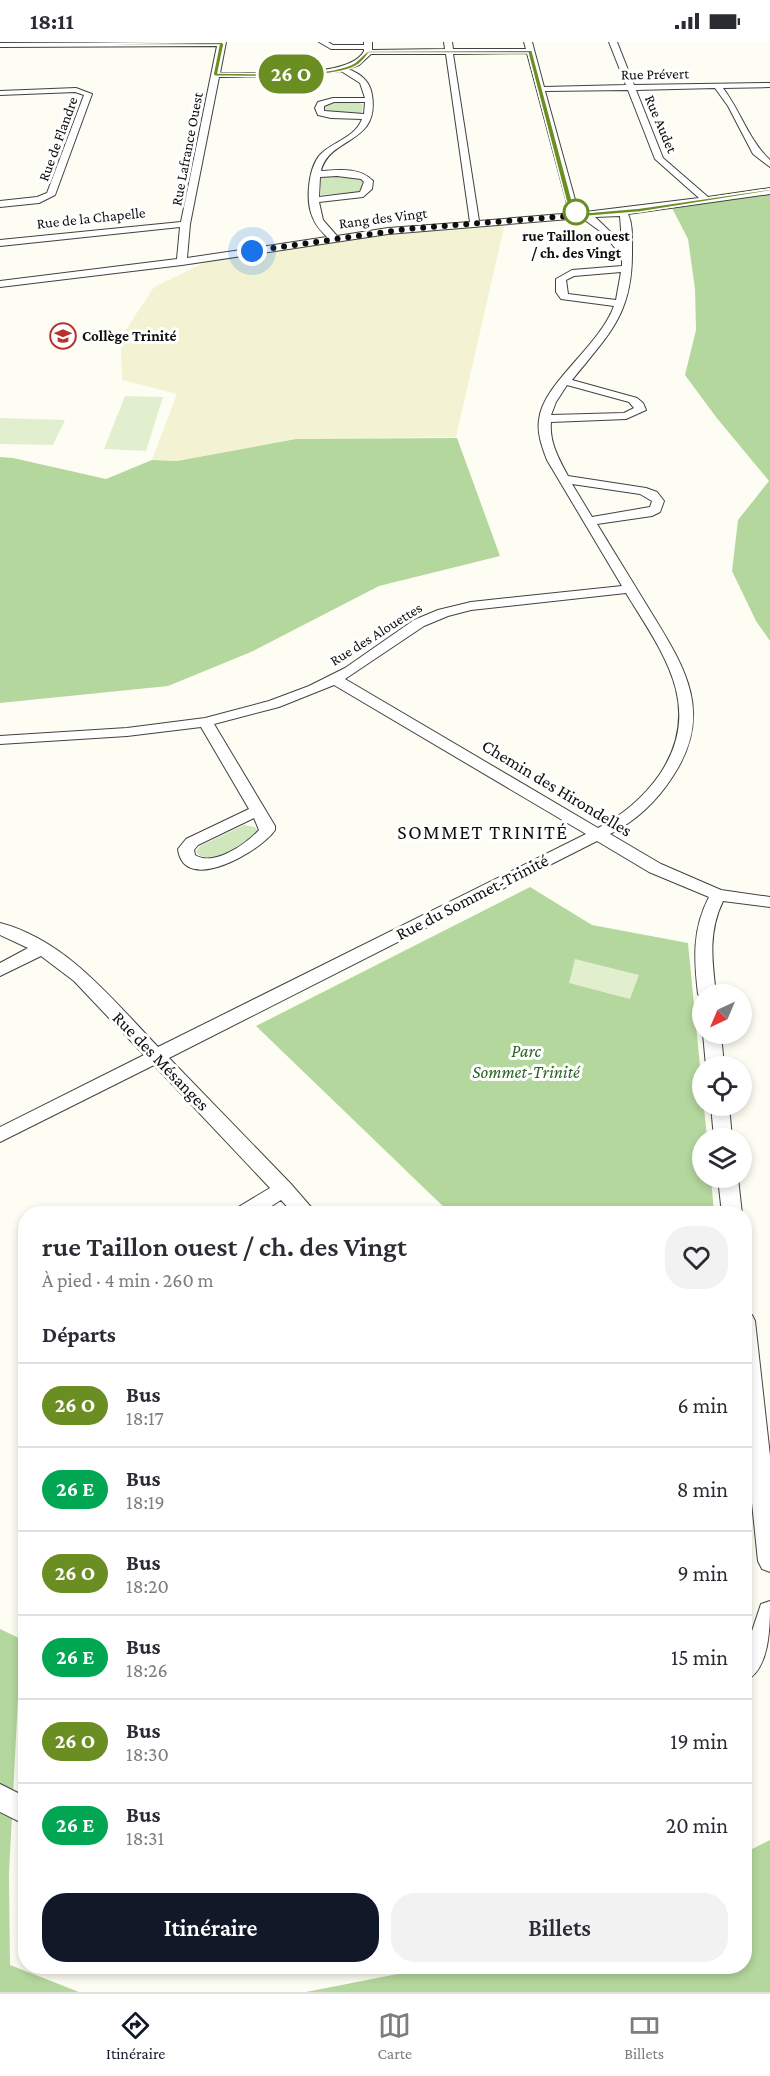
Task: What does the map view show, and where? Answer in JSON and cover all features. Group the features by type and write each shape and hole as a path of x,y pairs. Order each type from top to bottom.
{"street":[{"path":"323,42 333,47 450,52 529,47 569,200 574,211 594,221 620,246 627,263"},
{"path":"448,42 475,223"},
{"name":"Rue Audet","path":"613,42 659,159 707,201"},
{"path":"0,45 222,43"},
{"name":"Rue Lafrance Ouest","path":"182,261 185,224 222,43"},
{"path":"215,75 305,74 342,69 360,62 368,47"},
{"path":"335,239 317,217 315,200 317,174 321,158 361,129 367,117 368,100 364,82 342,69"},
{"name":"Rue Prévert","path":"540,89 770,85"},
{"path":"716,86 732,105 756,152 770,164"},
{"name":"Rue de Flandre","path":"0,204 41,199 51,195 88,94 76,90 2,92"},
{"path":"0,101 2,92"},
{"path":"367,117 329,116 321,113 319,108 321,104 330,100 368,100"},
{"path":"315,200 363,194 368,189 369,181 366,177 356,174 317,174"},
{"name":"Rang des Vingt","path":"0,284 335,239 475,223 622,212 770,191"},
{"path":"564,381 629,399 639,405 640,410 626,416 544,419 552,398 564,381 604,336 620,304 627,263 626,222 622,212"},
{"name":"Rue de la Chapelle","path":"0,243 185,224"},
{"path":"620,304 565,297 561,294 561,279 572,273 627,263"},
{"name":"Rue du Sommet-Trinité","path":"0,1135 617,825 658,786 680,747 687,721 683,685 675,664 563,479 547,448 544,419"},
{"path":"563,479 642,491 653,495 658,501 656,509 648,513 589,521"},
{"name":"Rue des Alouettes","path":"0,740 127,732 205,722 293,698 335,680 363,663 402,633 443,613 471,606 631,589"},
{"name":"Chemin des Hirondelles","path":"335,680 655,868 718,894 770,902"},
{"path":"205,722 257,811 267,830 257,842 212,864 195,863 187,857 186,849 192,842 257,811"},
{"path":"706,984 702,932 718,894"},
{"name":"Rue des Mésanges","path":"0,928 42,948 80,977 299,1206"},
{"path":"0,970 42,948"},
{"path":"729,1188 731,1206"},
{"path":"256,1206 284,1190"},
{"path":"752,1459 770,1561"},
{"path":"752,1657 761,1642 770,1612"},
{"path":"0,1797 18,1807"}],"green space":[{"path":"331,102 360,103 363,105 362,112 357,115 325,113 324,106"},
{"path":"353,175 364,180 362,191 321,195 321,178"},
{"path":"770,193 770,641 756,621 732,571 738,520 769,481 685,375 696,330 695,289 688,239 672,208"},
{"path":"505,223 456,437 296,439 177,461 152,460 177,394 122,380 121,337 154,287 206,262 391,233"},
{"path":"125,396 163,397 146,451 104,449"},
{"path":"0,418 65,420 53,445 0,444"},
{"path":"457,438 500,556 379,586 251,652 168,686 0,703 0,457 106,479 152,460 177,461 296,439"},
{"path":"244,825 255,827 258,832 254,837 233,849 216,856 202,856 196,852 200,846"},
{"name":"Parc Sommet-Trinité","path":"530,887 592,925 688,943 692,984 692,1044 698,1044 699,1056 692,1056 692,1116 705,1116 706,1128 692,1128 692,1188 712,1188 713,1206 443,1206 256,1026"},
{"path":"575,959 639,975 630,999 569,983"},
{"path":"0,1629 18,1638 18,1698 9,1874 10,1965 18,1968 18,1974 33,1974 79,1992 0,1992"},
{"path":"770,1840 770,1992 306,1992 397,1974 752,1974 752,1849"}],"bus line":[{"path":"0,45 222,44 215,75 334,71 357,64 368,52 530,51 569,200 574,211 581,215 622,212 770,191"}],"place":[{"name":"rue Taillon ouest / ch. des Vingt","path":"576,212"},
{"name":"Collège Trinité","path":"63,336"}],"district":[{"name":"SOMMET TRINITÉ","path":"483,832"}],"route":[{"path":"252,251 407,229 581,215 574,211 576,212"}]}
